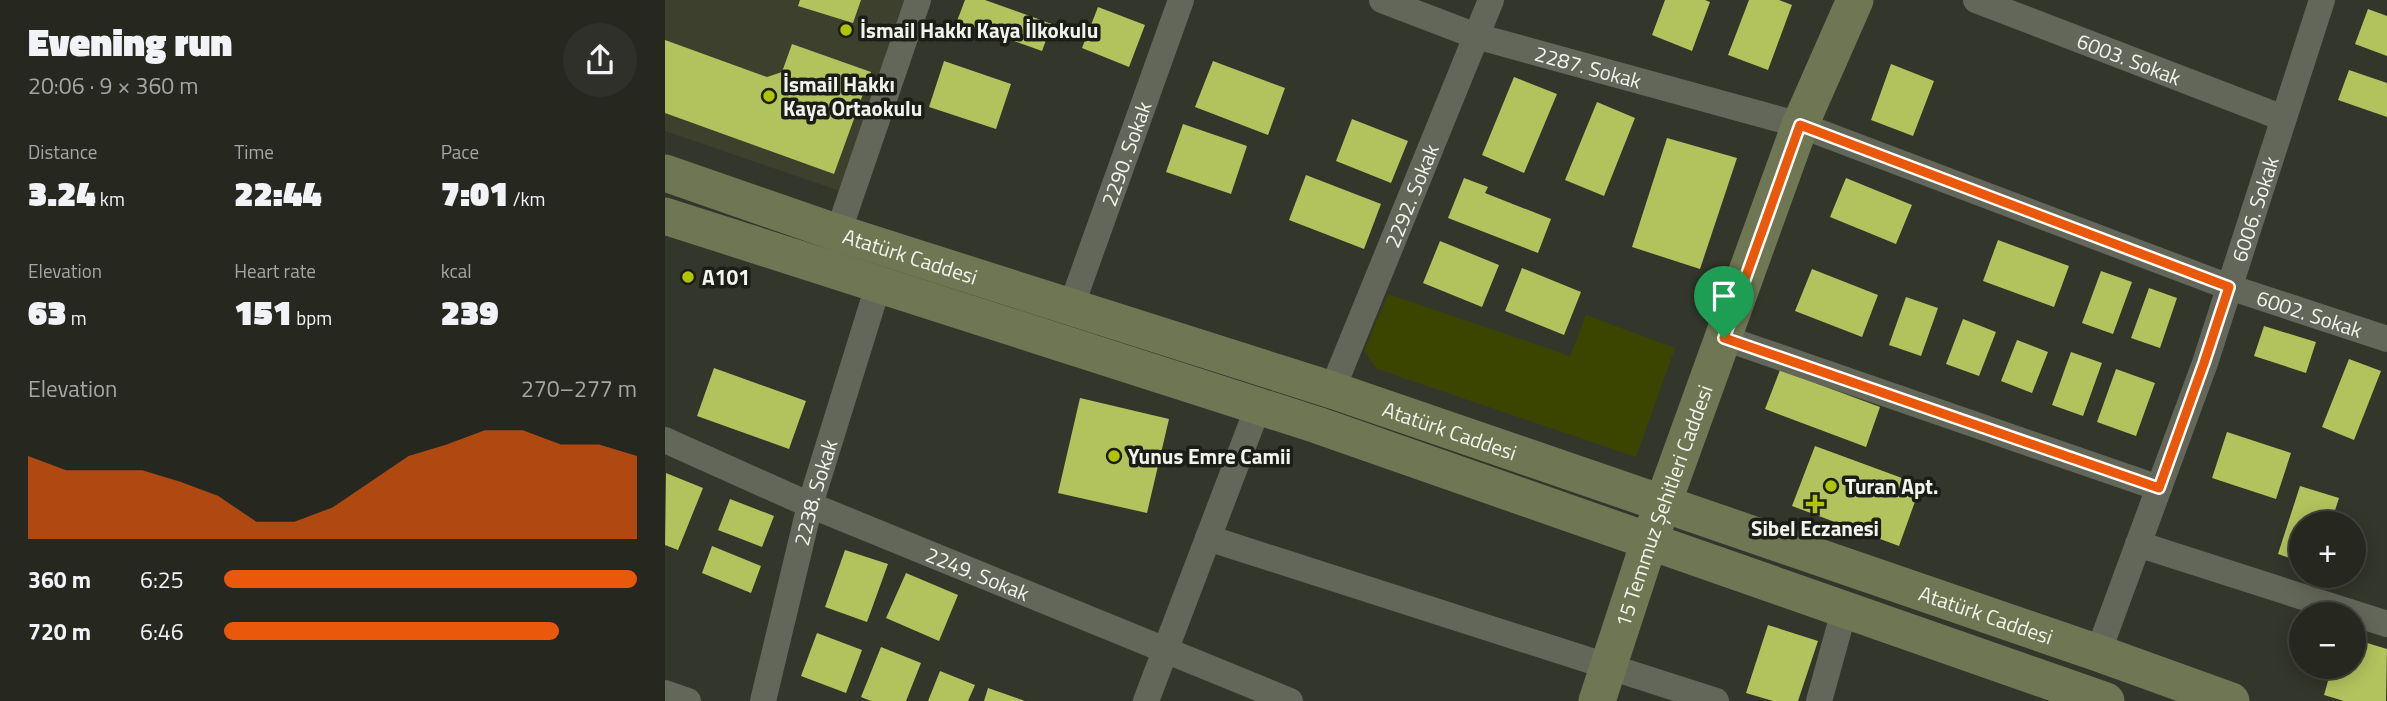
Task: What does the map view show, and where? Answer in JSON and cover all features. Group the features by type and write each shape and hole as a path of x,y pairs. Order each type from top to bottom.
{"main road":[{"name":"15 Temmuz Şehitleri Caddesi","path":"1597,701 1662,505 1800,125 1855,0"},
{"name":"Atatürk Caddesi","path":"665,173 838,233 1332,390 2231,701"},
{"name":"Atatürk Caddesi","path":"665,216 1258,407 2090,698"}],"street":[{"path":"838,233 918,0"},
{"name":"2290. Sokak","path":"1071,307 1181,0"},
{"name":"2287. Sokak","path":"1382,0 1476,36 1800,125"},
{"name":"2292. Sokak","path":"1332,390 1491,0"},
{"name":"6003. Sokak","path":"1976,0 2283,118"},
{"name":"6006. Sokak","path":"2098,653 2204,363 2322,0"},
{"name":"6002. Sokak","path":"1800,125 2229,287 2387,339"},
{"name":"2238. Sokak","path":"772,698 810,505 878,286"},
{"path":"1724,338 2159,488"},
{"path":"1146,701 1258,407"},
{"name":"2249. Sokak","path":"665,440 810,505 1290,701"},
{"path":"1208,538 1716,701"},
{"path":"2138,544 2387,624"},
{"path":"1819,701 1844,611"},
{"path":"665,693 688,701"}],"shaded area":[{"name":"İsmail Hakkı Kaya Ortaokulu","path":"665,0 907,0 840,191 665,131"}],"green space":[{"path":"1388,294 1570,356 1586,315 1675,348 1636,457 1377,369 1364,351"}],"building":[{"path":"800,0 861,0 853,23 798,6"},
{"path":"965,0 985,0 1052,24 1042,51 957,21"},
{"path":"1665,0 1710,2 1692,51 1652,35"},
{"path":"1749,0 1779,0 1792,5 1768,70 1728,55"},
{"path":"1098,7 1145,25 1129,67 1082,48"},
{"path":"2368,9 2387,16 2387,56 2355,44"},
{"path":"665,40 767,77 782,72 792,44 871,72 834,174 665,113"},
{"path":"944,61 1011,84 996,129 929,107"},
{"path":"1213,61 1285,88 1268,135 1195,107"},
{"path":"1891,64 1934,81 1913,136 1871,120"},
{"path":"2349,70 2387,83 2387,117 2338,100"},
{"path":"1514,77 1557,94 1524,173 1482,155"},
{"path":"1597,102 1635,118 1604,196 1565,180"},
{"path":"1352,119 1408,141 1391,183 1336,161"},
{"path":"1183,124 1247,146 1231,194 1166,172"},
{"path":"1667,138 1737,158 1700,269 1632,247"},
{"path":"1306,175 1381,204 1364,249 1289,220"},
{"path":"1464,178 1488,187 1485,193 1551,219 1538,253 1448,218"},
{"path":"1846,178 1912,205 1896,244 1830,217"},
{"path":"1998,240 2069,266 2054,307 1983,281"},
{"path":"1440,241 1499,265 1482,307 1423,283"},
{"path":"1522,268 1581,292 1564,335 1505,311"},
{"path":"1812,269 1878,295 1862,337 1795,311"},
{"path":"2101,271 2132,282 2113,334 2082,323"},
{"path":"2149,288 2177,298 2160,348 2131,338"},
{"path":"1906,297 1938,308 1921,356 1889,345"},
{"path":"1963,319 1996,332 1979,376 1946,364"},
{"path":"2264,326 2316,342 2306,373 2254,356"},
{"path":"2017,340 2048,352 2032,393 2001,381"},
{"path":"2071,352 2102,363 2083,416 2052,405"},
{"path":"2349,359 2381,371 2354,440 2322,427"},
{"path":"714,368 806,401 789,449 697,416"},
{"path":"2116,369 2155,383 2136,436 2097,422"},
{"path":"1780,370 1880,407 1866,447 1765,409"},
{"name":"Yunus Emre Camii","path":"1080,398 1169,419 1147,513 1058,493"},
{"path":"2227,432 2291,453 2276,499 2212,478"},
{"path":"1815,446 1921,485 1899,546 1792,506"},
{"path":"666,473 703,488 678,550 665,545"},
{"path":"2300,486 2339,498 2335,511 2292,511"},
{"path":"730,499 774,516 762,547 718,530"},
{"path":"2289,520 2289,558 2278,554"},
{"path":"712,546 761,566 751,593 702,573"},
{"path":"845,550 888,564 867,622 825,607"},
{"path":"906,573 958,595 939,641 886,618"},
{"path":"1768,625 1818,641 1798,701 1773,701 1746,693"},
{"path":"817,633 862,650 846,693 801,676"},
{"path":"2366,643 2387,649 2386,701 2344,701 2324,695 2329,679 2366,679"},
{"path":"881,647 921,663 906,701 871,701 861,697"},
{"path":"940,671 975,685 968,701 928,701"},
{"path":"988,688 1025,701 984,701"}],"place":[{"name":"İsmail Hakkı Kaya İlkokulu","path":"846,30"},
{"name":"İsmail Hakkı Kaya Ortaokulu","path":"769,96"},
{"name":"A101","path":"688,277"},
{"name":"Yunus Emre Camii","path":"1114,456"},
{"name":"Turan Apt.","path":"1831,486"},
{"name":"Sibel Eczanesi","path":"1815,504"}],"route":[{"path":"1800,125 2229,287 2159,488 1724,338 1800,125"}]}
